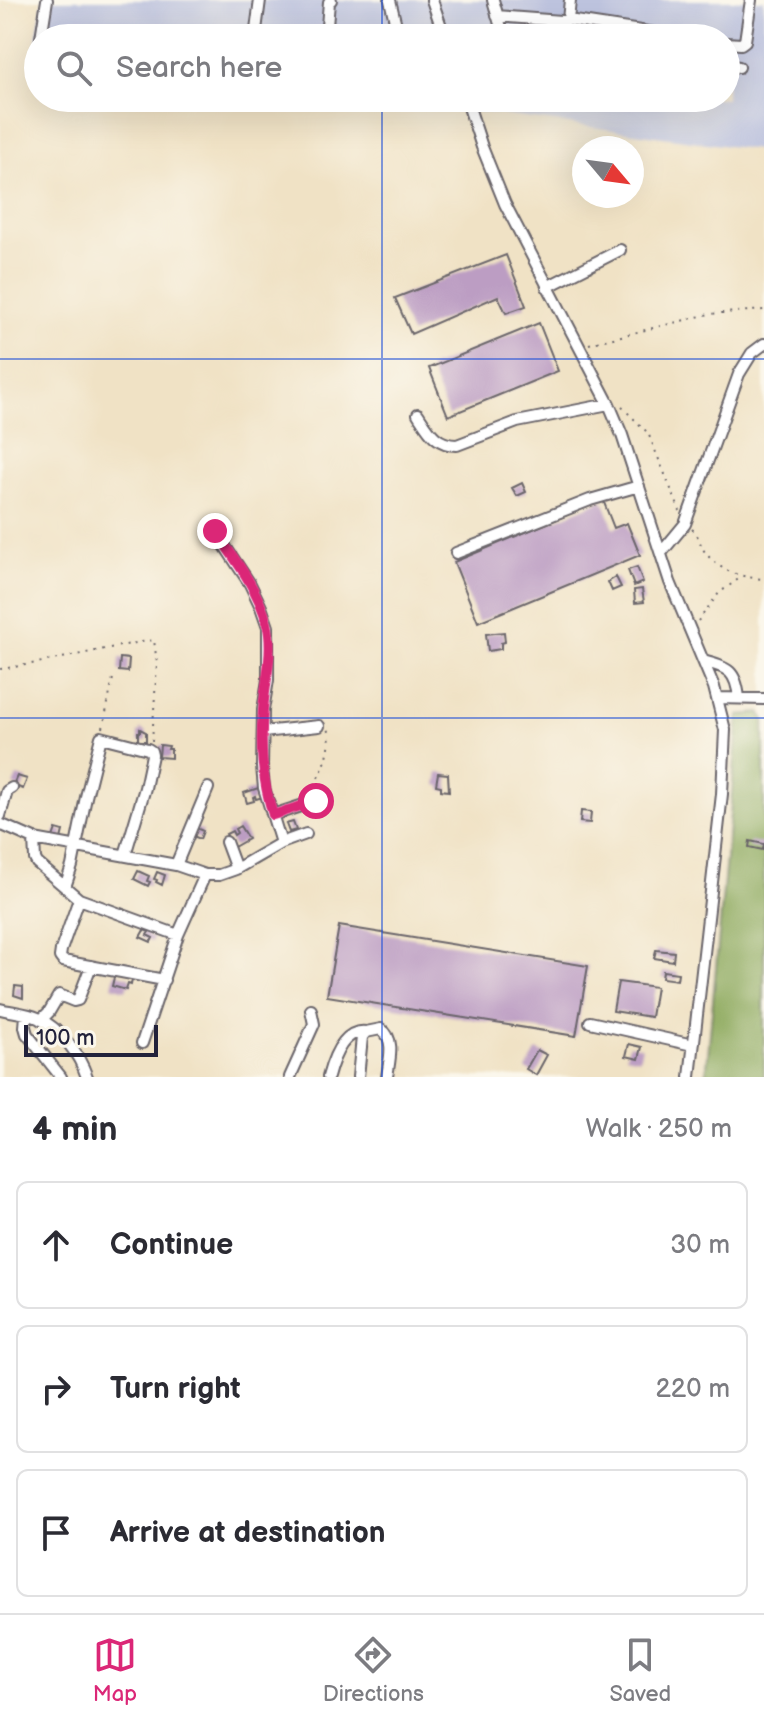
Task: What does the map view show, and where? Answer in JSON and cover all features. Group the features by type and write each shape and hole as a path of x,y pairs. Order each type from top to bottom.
{"street":[{"path":"43,24 47,0"},
{"path":"257,24 260,0"},
{"path":"390,0 396,24"},
{"path":"432,0 440,24"},
{"path":"493,0 500,24"},
{"path":"560,24 570,0"},
{"path":"740,44 745,41 751,0"},
{"path":"327,24 329,1"},
{"path":"497,16 591,24"},
{"path":"471,112 505,204 547,287 614,404 661,553 717,698 725,730 714,866 690,1077"},
{"path":"547,287 620,250"},
{"path":"661,553 685,524 739,374 752,353 764,344"},
{"path":"418,414 437,440 457,445 517,422 614,404"},
{"path":"456,553 590,500 639,486"},
{"path":"215,531 250,584 268,627 263,777 281,843"},
{"path":"703,661 720,666 734,675 739,698"},
{"path":"717,698 764,699"},
{"path":"263,732 319,726"},
{"path":"65,887 101,737 151,751 150,769 125,855"},
{"path":"0,816 7,791 12,788"},
{"path":"176,865 208,788"},
{"path":"273,815 316,801"},
{"path":"0,824 34,839 176,865 205,875 219,875 236,869 281,843 306,834"},
{"path":"34,839 37,863 79,899 178,935"},
{"path":"226,842 236,869"},
{"path":"142,1043 178,935 205,875"},
{"path":"79,899 61,950 60,957 66,963 164,980"},
{"path":"41,1020 59,995 78,1000 91,966"},
{"path":"0,1009 41,1020 70,1046 81,1061 87,1077"},
{"path":"290,1077 314,1024 311,1010"},
{"path":"26,1015 25,1030 61,1077"},
{"path":"590,1022 693,1045"},
{"path":"328,1077 346,1038 359,1031 381,1029 388,1033 390,1040 387,1077"},
{"path":"358,1077 362,1037 366,1032"}],"path":[{"path":"580,346 709,314 764,310"},
{"path":"614,404 648,433 685,524 698,534 703,550 720,568 741,577 764,579"},
{"path":"690,633 719,593 741,577"},
{"path":"0,669 154,640 157,664 151,751"},
{"path":"101,737 113,678"},
{"path":"316,801 313,788 324,766 330,734 329,729 319,726"}],"shaded area":[{"path":"43,0 764,0 764,151 483,112 740,112 740,24 39,24"}],"green space":[{"path":"760,713 764,718 764,1077 706,1077 739,715"}],"building":[{"path":"506,255 526,306 506,313 498,296 411,334 395,298"},
{"path":"539,323 558,371 448,416 429,368"},
{"path":"522,483 526,492 517,496 512,488"},
{"path":"603,500 614,528 627,523 640,555 478,622 454,562"},
{"path":"637,567 643,582 634,586 628,570"},
{"path":"616,577 621,587 612,591 608,582"},
{"path":"642,589 644,602 635,603 634,590"},
{"path":"504,632 505,642 501,643 501,649 488,651 486,634"},
{"path":"120,658 129,659 128,672 119,671"},
{"path":"140,729 146,732 146,741 138,741"},
{"path":"160,745 169,746 171,758 159,757"},
{"path":"438,773 448,774 449,791 441,790 441,786 436,785"},
{"path":"17,776 27,779 23,789 13,785"},
{"path":"261,787 263,797 256,799 255,796 254,801 247,803 244,793"},
{"path":"581,811 591,812 590,823 580,822"},
{"path":"293,822 296,830 289,832 286,824"},
{"path":"240,826 248,839 234,847 226,834 232,831 234,835 237,833 235,829"},
{"path":"196,828 203,831 200,839 193,836"},
{"path":"56,829 63,831 61,839 53,837"},
{"path":"750,841 764,844 763,850 749,847"},
{"path":"138,871 149,876 148,886 134,879"},
{"path":"157,872 165,875 162,885 154,879"},
{"path":"339,926 588,966 576,1036 327,996"},
{"path":"144,930 153,938 151,942 140,937"},
{"path":"656,950 674,952 673,961 654,958"},
{"path":"663,971 678,973 677,980 662,978"},
{"path":"115,973 132,980 126,990 112,986"},
{"path":"618,982 656,987 651,1017 613,1011"},
{"path":"15,986 23,987 23,998 14,995"},
{"path":"629,1044 642,1047 639,1059 626,1056"},
{"path":"537,1050 547,1055 536,1075 526,1069"}],"route":[{"path":"215,531 250,584 268,627 262,767 264,788 273,815 316,801"}]}
